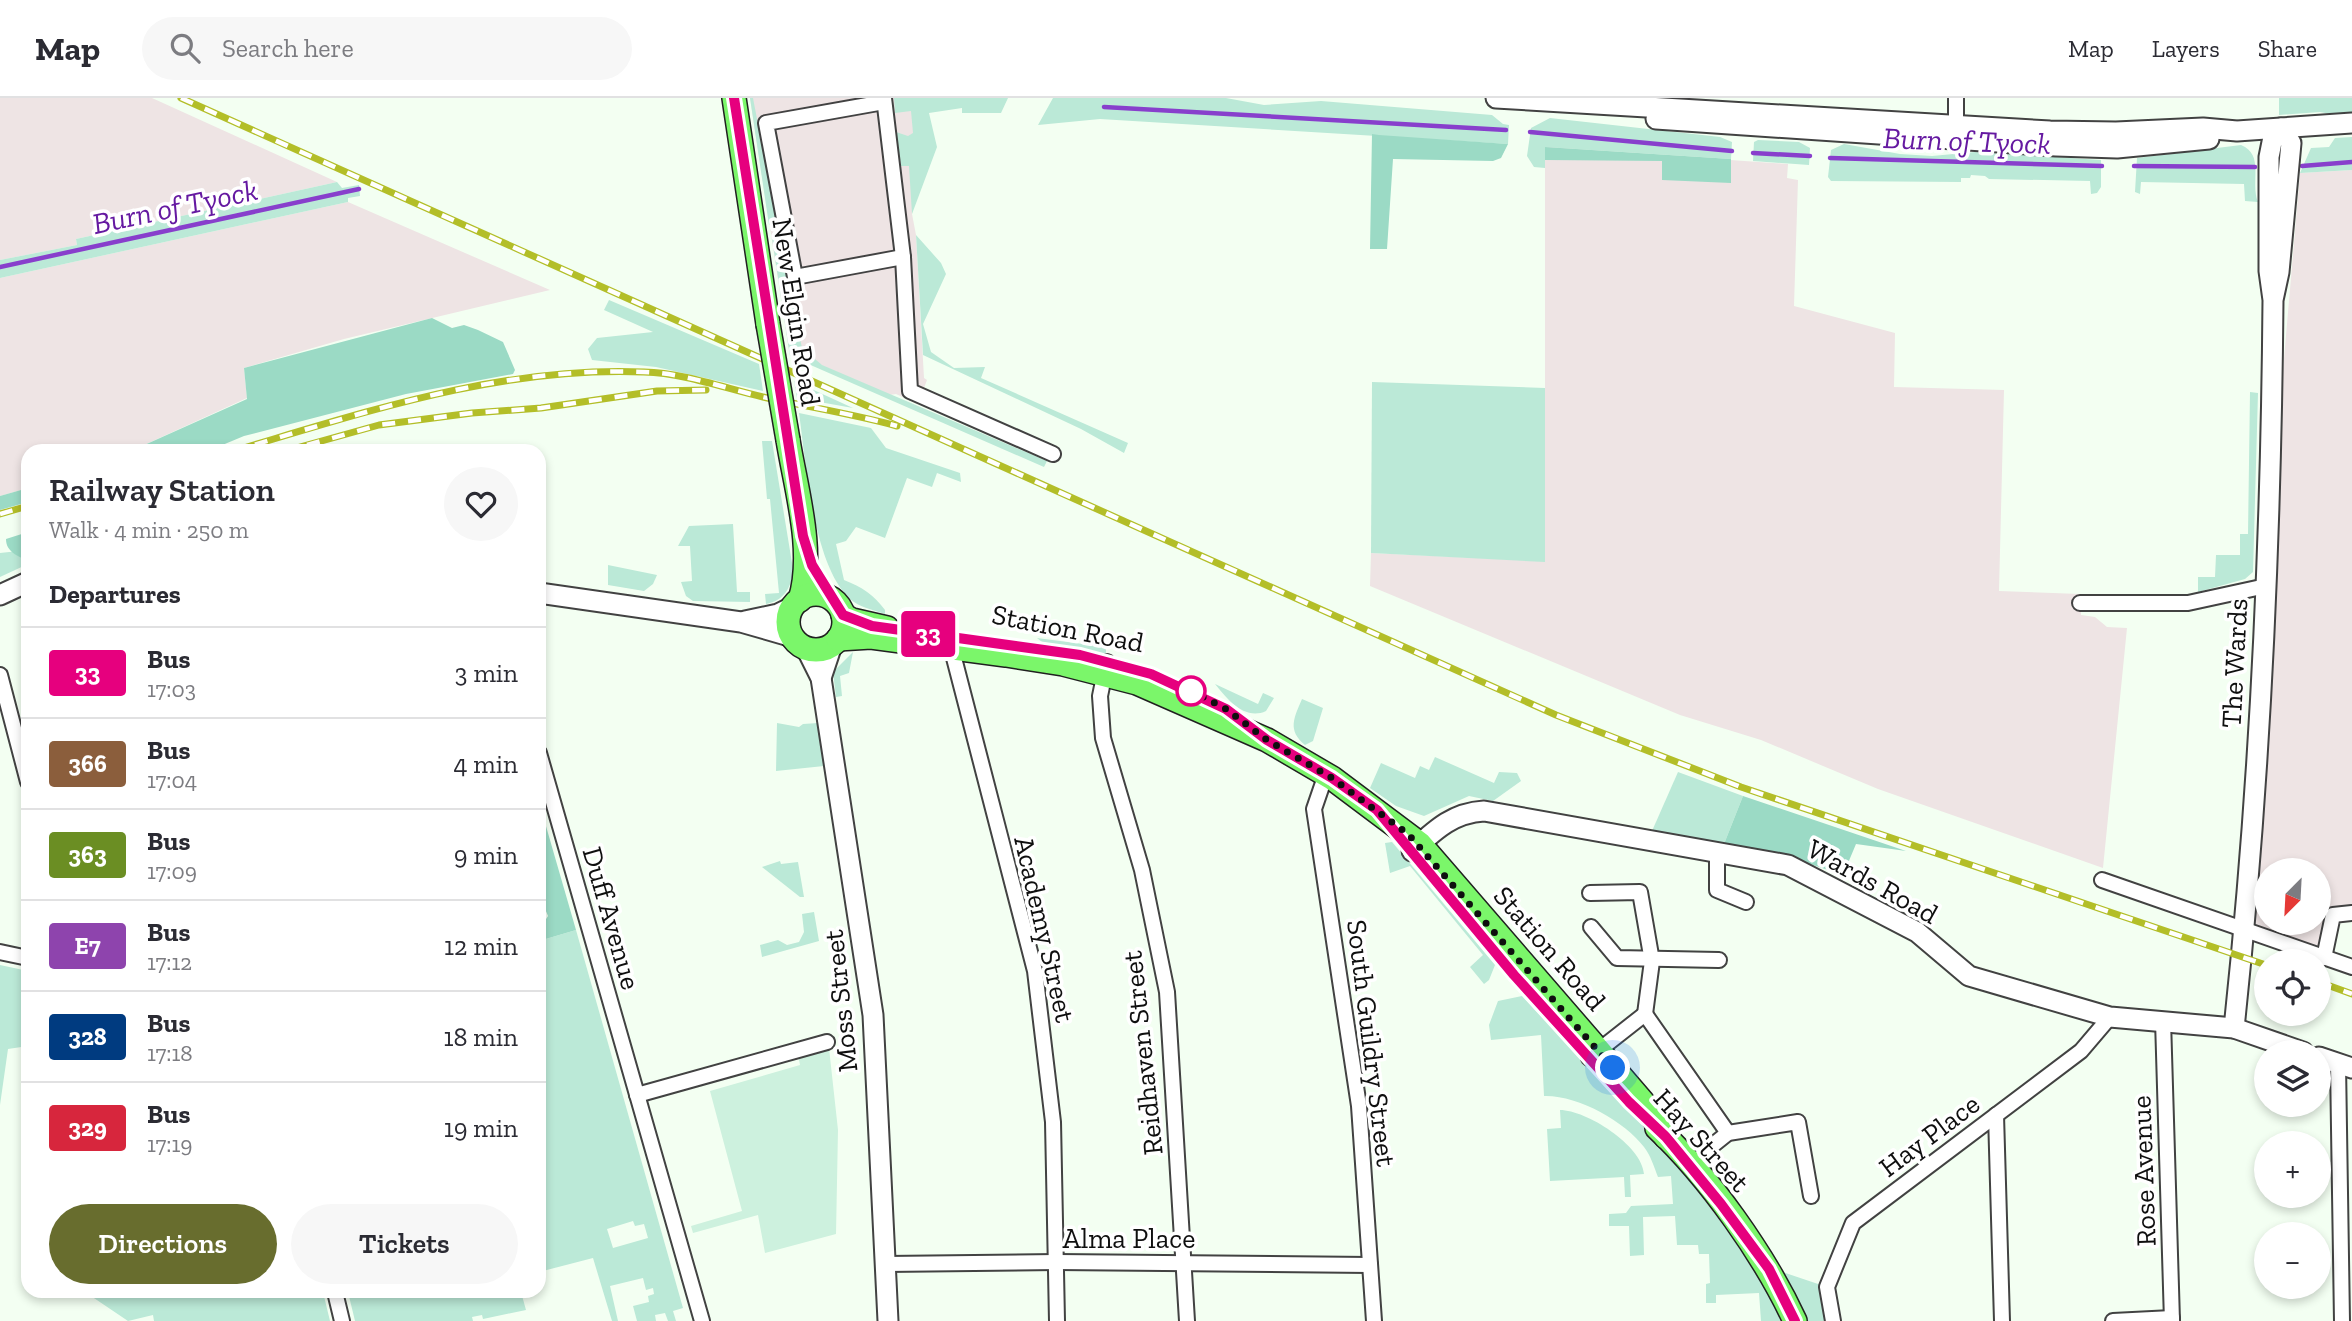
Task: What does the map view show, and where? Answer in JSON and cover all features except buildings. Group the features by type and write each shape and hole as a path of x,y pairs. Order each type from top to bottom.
{"main road":[{"name":"New Elgin Road","path":"734,98 803,536 804,584 797,603"},
{"name":"New Elgin Road","path":"803,536 812,565 837,607"},
{"path":"812,595 837,607 844,623 835,642 824,649 799,643 789,618 797,603 812,595"},
{"name":"Station Road","path":"837,607 872,626 1051,662 1106,668 1267,740 1326,774 1377,810 1416,847"},
{"name":"Station Road","path":"835,642 871,637 953,642"},
{"name":"Hay Street","path":"1416,847 1514,975 1594,1055 1721,1204 1769,1269 1795,1321"}],"street":[{"path":"1496,98 1955,133 2116,132 2203,128 2286,135 2304,127 2352,123"},
{"path":"1955,133 1956,98"},
{"path":"903,257 795,276 766,123 884,100 903,257 911,391 1054,454"},
{"path":"2244,130 2270,149"},
{"name":"The Wards","path":"2234,1028 2244,932 2266,586 2273,300 2269,271 2270,149 2273,137 2286,135 2279,272 2273,300"},
{"path":"0,595 21,585"},
{"path":"2080,603 2169,605 2266,586"},
{"path":"546,594 741,622 799,643"},
{"path":"741,622 778,614 797,603"},
{"name":"Moss Street","path":"821,678 835,642"},
{"name":"Academy Street","path":"953,642 1035,971 1053,1122 1057,1321"},
{"name":"Moss Street","path":"799,643 821,678 873,1015 888,1321"},
{"name":"Reidhaven Street","path":"1106,668 1100,711 1103,738 1142,870 1167,992 1186,1321"},
{"path":"0,675 21,755"},
{"name":"South Guildry Street","path":"1326,774 1314,809 1359,1106 1374,1321"},
{"name":"Duff Avenue","path":"546,778 702,1321"},
{"name":"Wards Road","path":"1416,847 1445,821 1467,812 1484,811 1788,864 1917,932 1969,976 2110,1017 2234,1028 2268,1040"},
{"path":"1717,851 1717,890 1746,902"},
{"path":"2102,880 2244,932 2352,967"},
{"path":"1590,893 1640,892 1652,961 1645,1014 1728,1133"},
{"path":"2327,949 2333,915 2352,913"},
{"path":"1591,927 1617,958 1652,961 1718,960"},
{"path":"0,952 21,956"},
{"path":"1594,1055 1645,1014"},
{"name":"Hay Place","path":"1833,1321 1827,1287 1853,1223 2081,1051 2110,1017"},
{"name":"Rose Avenue","path":"2163,1020 2172,1319"},
{"path":"637,1096 827,1042"},
{"path":"2342,1321 2345,1066"},
{"path":"1996,1115 2002,1321"},
{"path":"1703,1153 1728,1133 1798,1122 1811,1196"},
{"name":"Alma Place","path":"886,1264 1183,1262 1370,1265"},
{"path":"336,1298 342,1321"},
{"path":"2113,1321 2172,1319"}],"shaded area":[{"path":"0,98 152,98 337,182 76,239 77,245 0,260"},
{"path":"750,98 926,98 929,126 912,214 916,235 924,378 927,380 918,404 896,394 889,395 789,351"},
{"path":"1545,147 1788,164 1787,178 1798,180 1794,306 1895,333 1894,387 2004,390 1999,591 2080,594 2081,615 2095,617 2107,627 2127,628 2103,868 1878,789 1761,740 1680,715 1370,586 1371,553 1545,561"},
{"path":"2352,170 2352,913 2333,915 2331,925 2331,858 2254,858 2254,935 2329,935 2326,949 2296,949 2244,932 2282,382 2300,173"},
{"path":"348,202 550,290 344,339 244,368 247,398 146,444 21,444 21,490 0,496 0,278"}],"green space":[{"path":"750,98 753,98 777,224 769,225"},
{"path":"894,98 1008,98 1001,113 962,113 962,108 929,113 937,147 912,214 909,166 901,166 896,132 908,136 913,133 911,111 895,113"},
{"path":"1053,98 1226,98 1264,105 1321,101 1492,115 1503,124 1509,125 1508,144 1100,119 1038,125"},
{"path":"2279,98 2352,98 2352,118 2320,112 2279,115"},
{"path":"1550,118 1720,137 1732,142 1731,159 1545,147 1545,168 1534,167 1527,156 1531,128"},
{"path":"1372,134 1508,144 1501,158 1493,161 1393,159 1387,249 1370,249"},
{"path":"2352,137 2352,170 2300,173 2311,148 2329,147 2335,138"},
{"path":"1754,142 1799,142 1810,148 1809,165 1753,161"},
{"path":"1844,144 1900,154 1932,156 1975,152 2101,160 2101,187 2097,193 2091,194 2090,181 1989,179 1971,175 1970,178 1961,178 1961,182 1831,181 1828,177 1831,150"},
{"path":"2241,145 2253,155 2258,202 2245,201 2244,184 2141,182 2140,194 2135,192 2137,158"},
{"path":"1545,147 1731,159 1731,183 1662,180 1662,161 1545,160"},
{"path":"337,182 342,188 359,185 360,196 348,198 348,202 0,278 0,260 77,245 76,239"},
{"path":"916,235 941,263 946,274 923,324 931,352 954,368 985,367 981,378 1128,443 1124,453 1081,429 923,355"},
{"path":"779,236 802,348 822,365 1047,461 1044,467 790,356 772,238"},
{"path":"609,300 759,364 763,391 656,367 592,360 588,349 597,338 653,332 604,310"},
{"path":"432,318 452,328 464,325 503,342 515,370 513,374 406,394 244,436 225,444 147,444 247,399 244,368"},
{"path":"794,381 853,408 797,398"},
{"path":"1372,382 1545,388 1545,562 1371,553"},
{"path":"2250,392 2258,393 2253,572 2245,579 2198,592 2198,577 2215,577 2216,555 2240,555 2240,534 2248,534"},
{"path":"799,413 871,428 886,448 960,473 961,482 937,473 932,487 907,478 885,538 856,527 846,541 836,544 844,580 872,596 885,610 885,614 850,599 837,583 827,563 813,512"},
{"path":"762,441 772,441 793,569 786,592 778,600 766,604 765,594 779,593"},
{"path":"21,490 21,504 0,510 0,496"},
{"path":"733,524 737,592 750,592 750,602 693,601 686,596 681,582 692,581 690,546 678,546 689,526"},
{"path":"21,534 21,557 10,550 6,539"},
{"path":"21,551 21,567 0,577 0,553"},
{"path":"608,565 657,575 653,584 644,591 608,585"},
{"path":"1037,638 1106,647 1106,656 1042,642"},
{"path":"853,652 849,673 840,676 842,696 836,697 833,672"},
{"path":"1215,684 1258,704 1263,693 1274,698 1266,711 1251,713 1237,707"},
{"path":"1302,699 1323,708 1313,741 1305,745 1294,729"},
{"path":"777,723 799,727 803,724 818,723 824,766 776,771"},
{"path":"1435,757 1494,783 1499,772 1517,773 1521,781 1493,801 1469,796 1424,816 1396,806 1370,788 1381,763 1415,778 1420,766 1429,770"},
{"path":"1678,772 1743,796 1724,844 1652,831"},
{"path":"1743,796 1906,851 1856,844 1843,875 1777,853 1724,844"},
{"path":"546,826 576,930 546,939"},
{"path":"1392,842 1495,965 1489,980 1484,984 1470,967 1483,955 1410,866 1390,873 1385,843"},
{"path":"780,861 781,864 798,862 804,897 800,897 762,867"},
{"path":"814,912 819,941 762,957 760,945 778,940 787,945 799,942 804,932 802,914"},
{"path":"576,930 683,1308 673,1311 676,1321 668,1321 665,1313 655,1315 656,1321 637,1321 633,1306 649,1302 648,1296 654,1294 653,1288 646,1290 643,1278 610,1286 618,1321 612,1321 593,1258 546,1270 546,939","holes":["633,1221 635,1226 644,1224 648,1238 613,1248 607,1229"]},
{"path":"0,965 21,970 21,1047 8,1049 0,1105"},
{"path":"1522,996 1629,1110 1697,1190 1757,1276 1783,1321 1761,1321 1759,1293 1716,1295 1716,1303 1706,1303 1706,1284 1710,1283 1709,1254 1699,1254 1698,1245 1677,1245 1675,1216 1643,1217 1644,1255 1630,1256 1629,1226 1609,1226 1609,1214 1626,1213 1631,1206 1673,1204 1671,1176 1658,1177 1644,1147 1613,1119 1571,1100 1544,1096 1541,1035 1491,1040 1489,1025 1498,1001"},
{"path":"829,1048 838,1130 836,1234 765,1253 758,1215 693,1233 691,1226 742,1211 710,1091 800,1065 798,1055"},
{"path":"1560,1110 1584,1116 1597,1123 1611,1131 1634,1152 1644,1174 1630,1175 1631,1197 1625,1197 1624,1177 1550,1181 1547,1129 1561,1128"},
{"path":"1771,1268 1827,1287 1833,1321 1795,1321"},
{"path":"94,1298 324,1298 330,1321 154,1321 153,1315 128,1321"},
{"path":"349,1298 523,1298 526,1310 483,1319 482,1315 472,1317 473,1321 355,1321"}],"waterway":[{"name":"Burn of Tyock","path":"1104,107 1506,130"},
{"name":"Burn of Tyock","path":"1530,132 1732,151"},
{"name":"Burn of Tyock","path":"1753,153 1810,156"},
{"name":"Burn of Tyock","path":"1830,158 2102,166"},
{"name":"Burn of Tyock","path":"2302,166 2352,162"},
{"name":"Burn of Tyock","path":"2134,166 2255,167"},
{"name":"Burn of Tyock","path":"0,267 359,189"}],"railway":[{"path":"181,98 1556,715 1741,787 2254,961"},
{"path":"257,444 434,395 538,376 590,372 674,375 897,426"},
{"path":"311,444 379,425 472,413 541,408 657,391 706,390"},
{"path":"0,514 21,508"},
{"path":"2331,986 2352,994"}],"bus line":[{"name":"33","path":"734,98 803,536 812,565 843,615 872,626 1080,655 1151,674 1186,688 1226,709 1267,740 1332,778 1377,810 1514,975 1629,1102 1666,1137 1721,1204 1769,1269 1795,1321"}],"route":[{"path":"1191,691 1186,688 1226,709 1267,740 1332,778 1420,844 1613,1068"}]}
